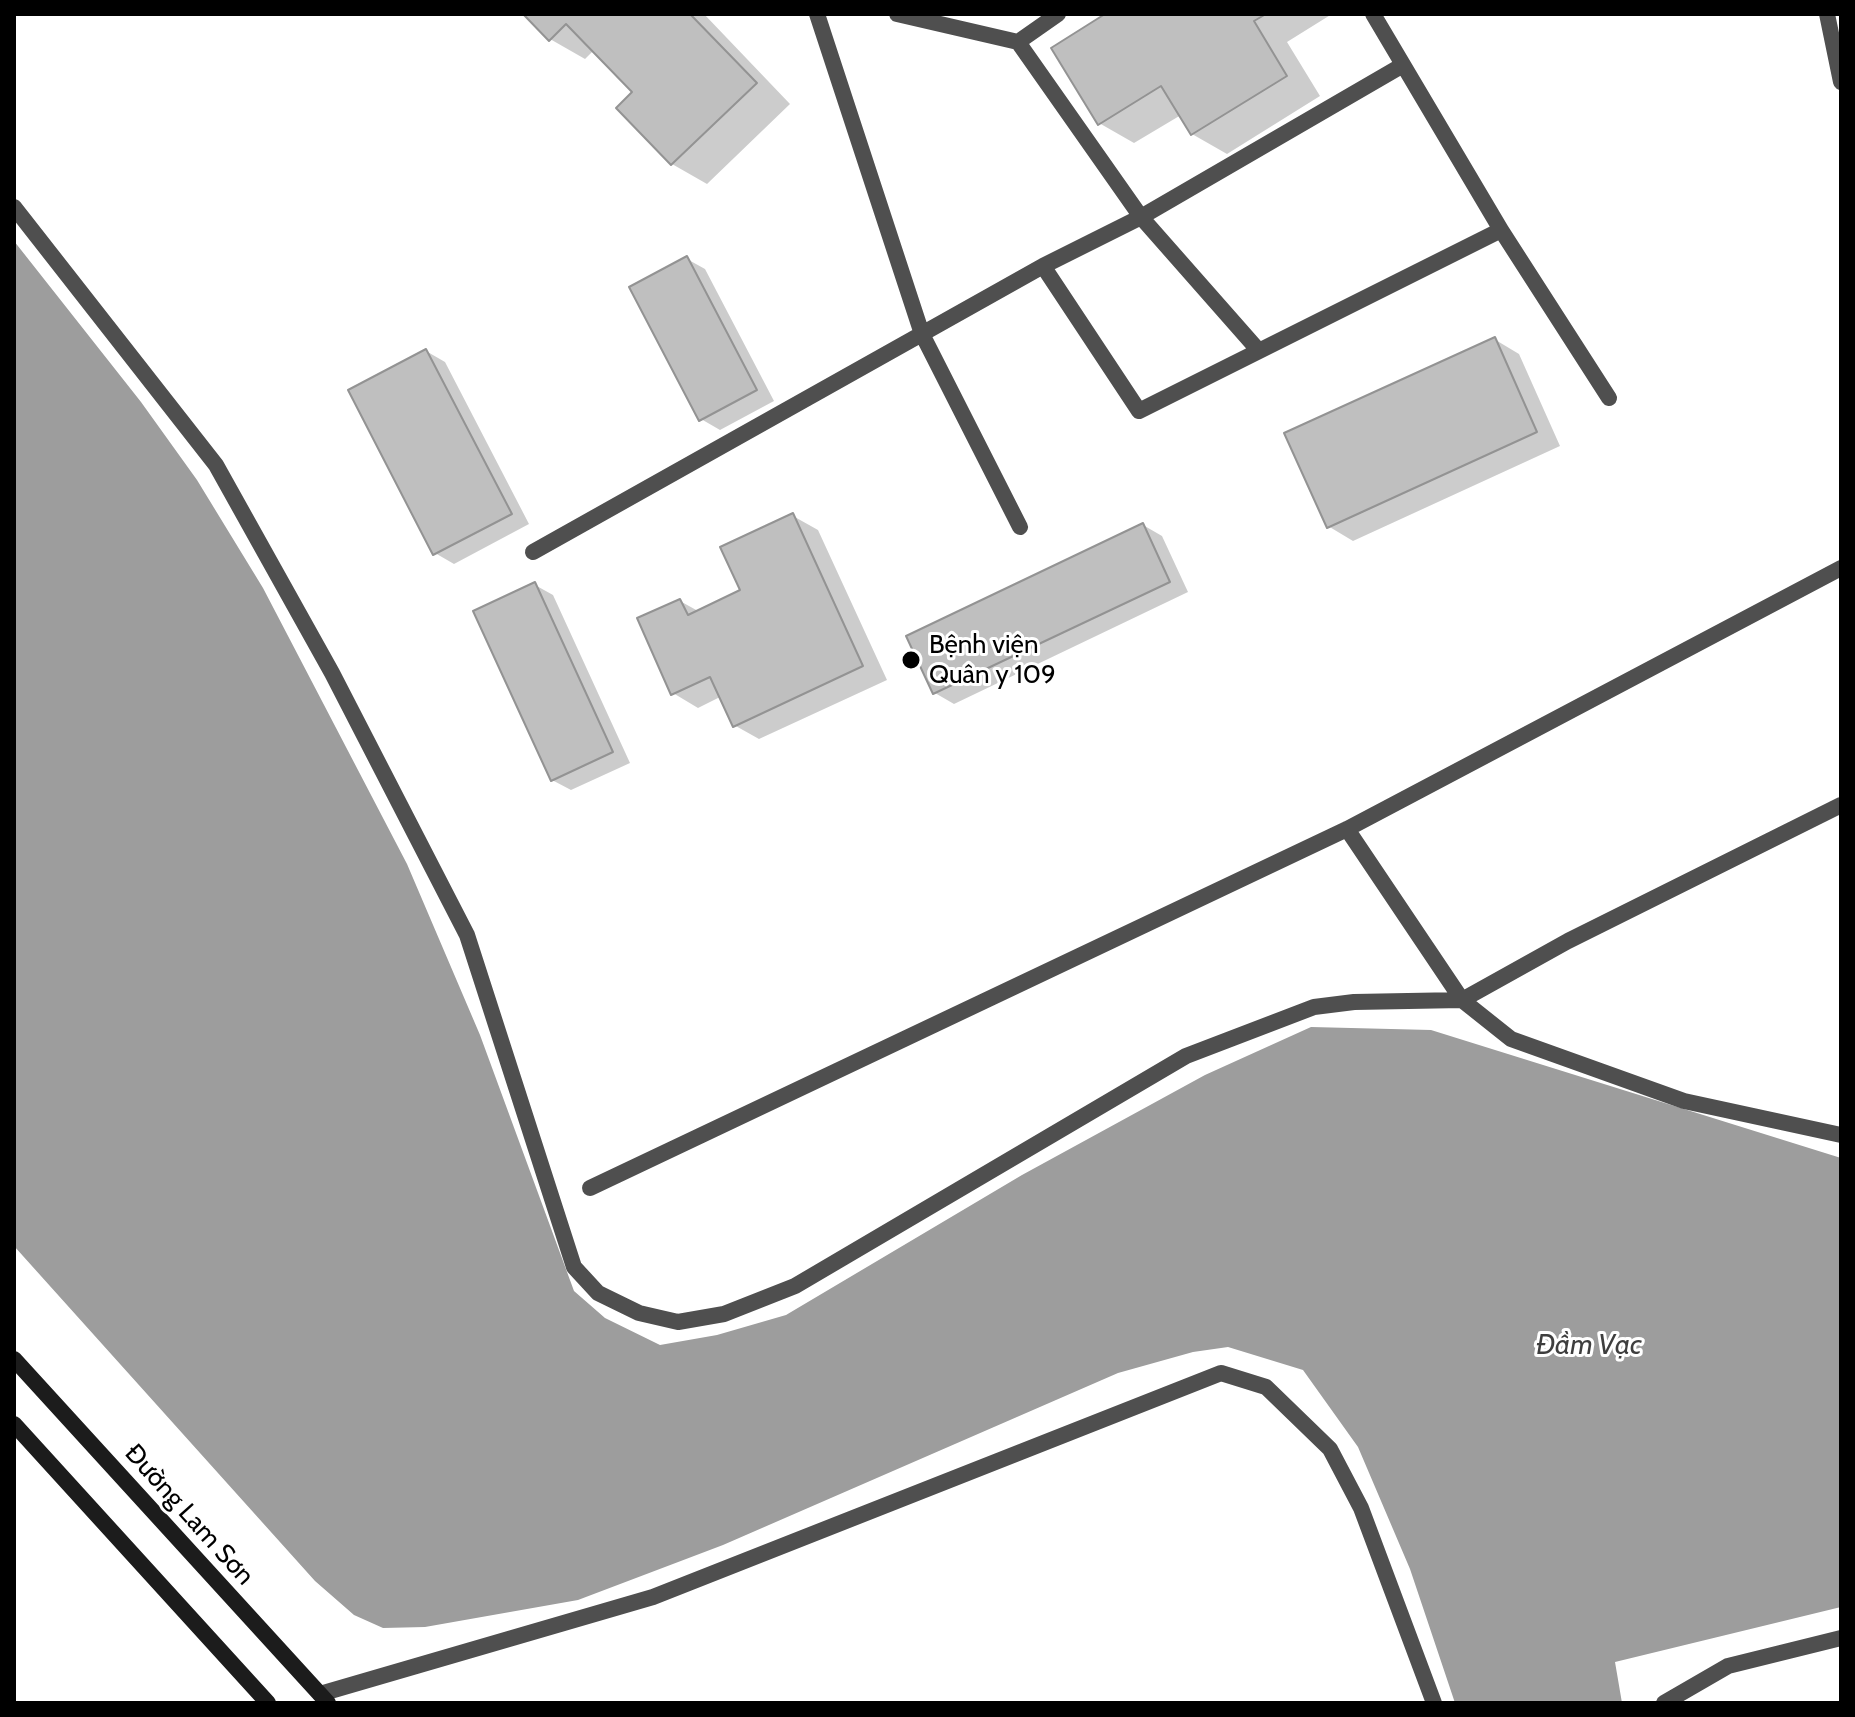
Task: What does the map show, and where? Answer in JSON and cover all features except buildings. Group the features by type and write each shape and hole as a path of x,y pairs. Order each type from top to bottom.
{"main road":[{"name":"Đường Lam Sơn","path":"15,1362 324,1698"},
{"path":"14,1424 268,1703"}],"street":[{"path":"817,14 922,334 1020,527"},
{"path":"897,14 1018,42 1141,217 1259,351"},
{"path":"1018,42 1058,14"},
{"path":"1373,14 1501,230 1609,398"},
{"path":"1827,14 1841,82"},
{"path":"533,552 1043,266 1141,217 1403,65"},
{"path":"14,207 216,465 332,673 467,935 574,1267 598,1293 639,1313 678,1322 724,1314 795,1286 1186,1056 1314,1007 1354,1002 1462,1000 1568,941 1841,805"},
{"path":"1043,266 1139,411 1501,230"},
{"path":"590,1188 1347,829 1841,568"},
{"path":"1347,829 1462,1000 1511,1039 1684,1101 1841,1135"},
{"path":"324,1698 653,1597 1221,1373 1266,1387 1330,1449 1361,1508 1434,1703"},
{"path":"1664,1703 1728,1666 1841,1638"}],"water":[{"name":"Đầm Vạc","path":"14,241 141,402 197,480 263,588 407,864 480,1035 574,1291 605,1318 660,1345 717,1335 786,1315 1022,1175 1205,1075 1311,1027 1431,1030 1841,1158 1841,1607 1615,1662 1622,1703 1455,1703 1410,1569 1358,1447 1303,1370 1228,1347 1193,1352 1118,1373 723,1545 578,1600 425,1627 383,1628 354,1615 315,1581 14,1246"}],"place":[{"name":"Bệnh viện Quân y 109","path":"911,660"}]}
